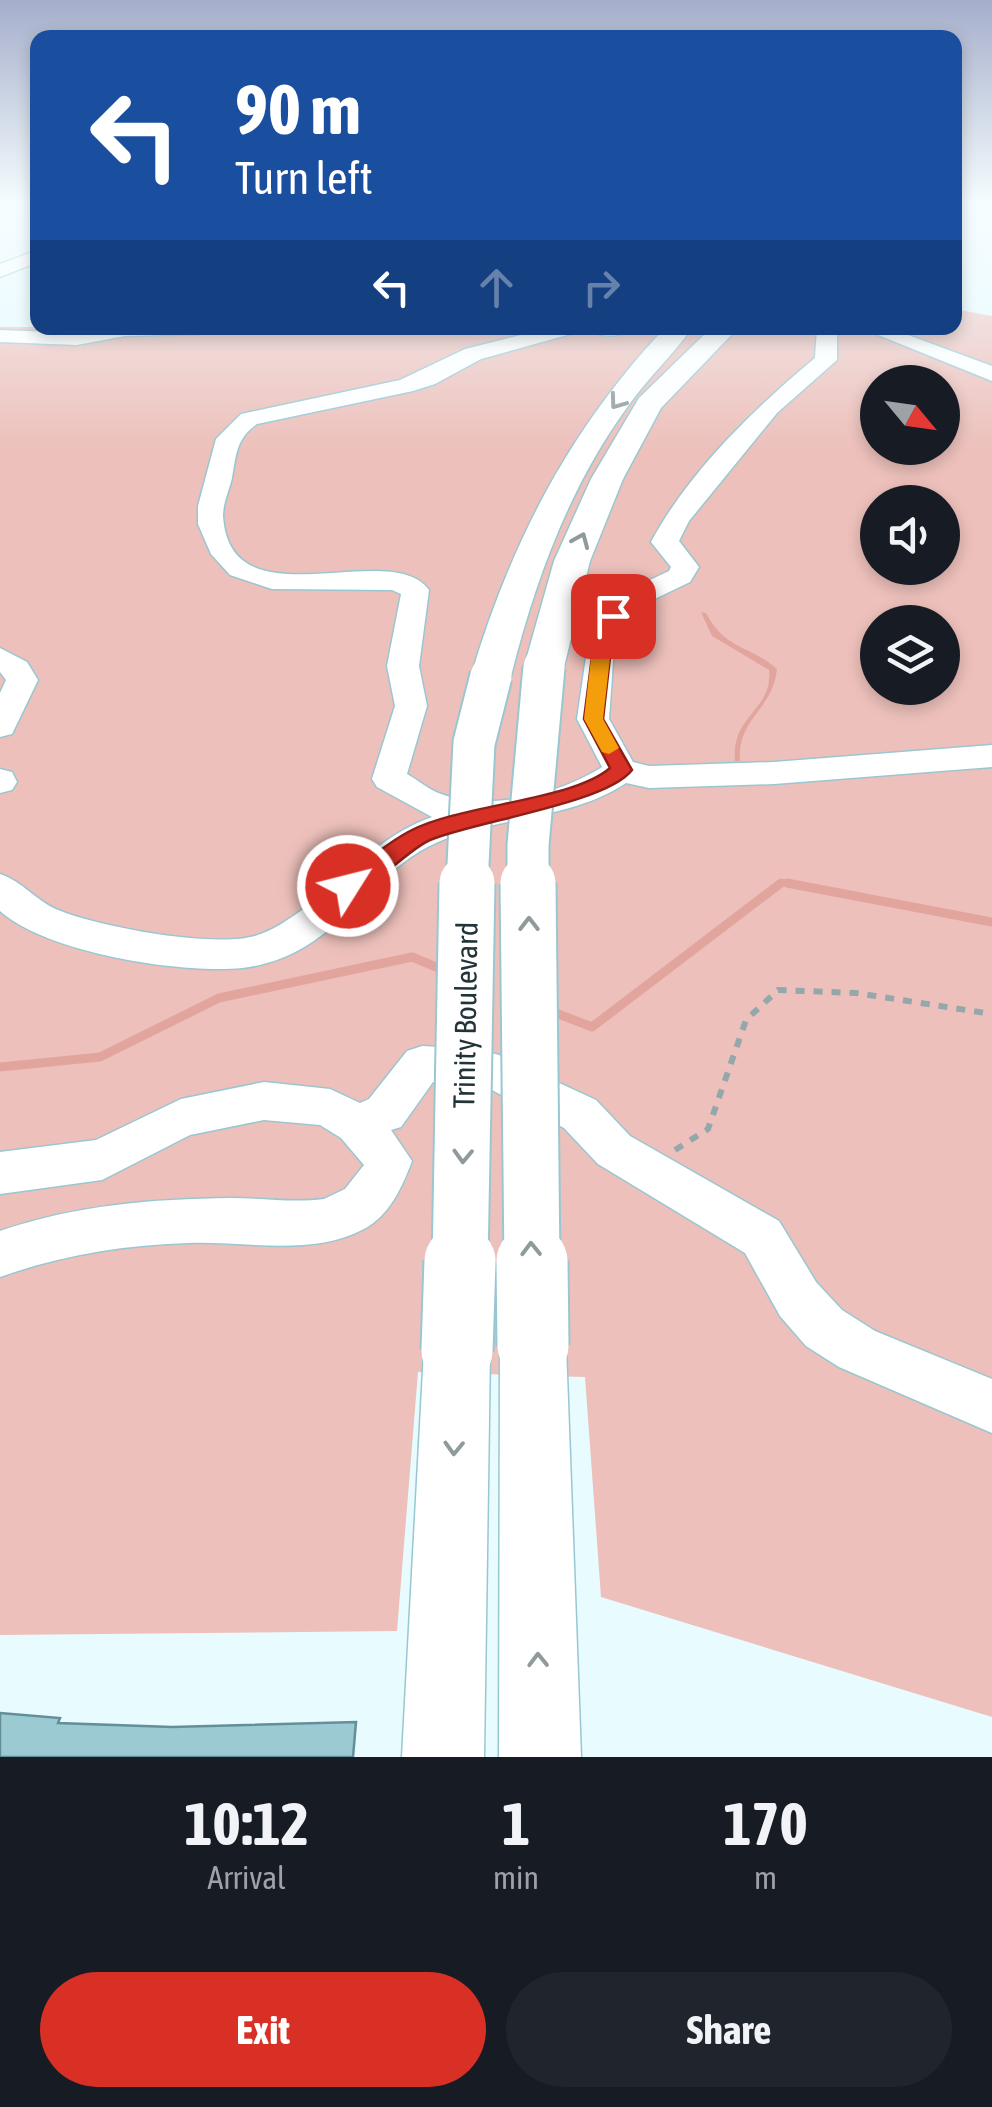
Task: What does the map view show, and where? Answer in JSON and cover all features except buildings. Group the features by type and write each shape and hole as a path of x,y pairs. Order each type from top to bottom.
{"main road":[{"name":"Trinity Boulevard","path":"443,1757 465,1097 464,948 473,762 505,620 565,480 652,354 672,335"},
{"name":"Trinity Boulevard","path":"540,1757 528,845 544,667 572,561 607,479 648,404 718,335"}],"street":[{"path":"0,336 76,339 98,335"},
{"path":"488,814 433,805 389,779 390,765 412,708 403,672 404,646 413,630 417,605 416,590 398,581 258,578 234,565 221,546 210,519 211,504 220,456 231,432 249,419 405,386 428,379 473,354 544,335"},
{"path":"827,335 826,360 769,408 677,519 666,542 685,567 680,576 630,600 600,631 594,719 621,770 649,777 774,773 992,756"},
{"path":"890,335 992,374"},
{"path":"0,657 22,680 0,727"},
{"path":"0,888 28,913 88,933 212,955 247,953 286,940 321,916 348,886 419,836 586,790 608,782 621,770"},
{"path":"357,1124 386,1113 422,1064 477,1067 499,1073 580,1114 614,1150 762,1237 798,1299 824,1328 857,1350 992,1406"},
{"path":"0,1173 102,1160 181,1118 264,1101 330,1108 357,1124 389,1160 382,1182 362,1204 332,1220 245,1220 92,1229 0,1254"}],"path":[{"path":"635,1164 670,1153 708,1129 746,1020 778,990 856,993 992,1014"}],"shaded area":[{"path":"962,310 992,316 992,1717 601,1597 585,1377 418,1372 397,1631 0,1635 0,327 30,327 30,335 962,335"},
{"path":"701,612 730,641 777,669 769,695 744,734 740,761 735,761 735,745 745,722 765,695 769,670 712,636"}],"waterway":[{"path":"548,1010 592,1027 781,883"},
{"path":"787,883 992,922"},
{"path":"778,885 800,885"},
{"path":"0,1067 100,1057 219,998 412,957 446,971"}],"slow traffic":[{"path":"601,658 594,719 609,748"}],"route":[{"path":"348,886 419,836 499,810 586,790 608,782 621,770 594,719 600,631 613,616"}]}
